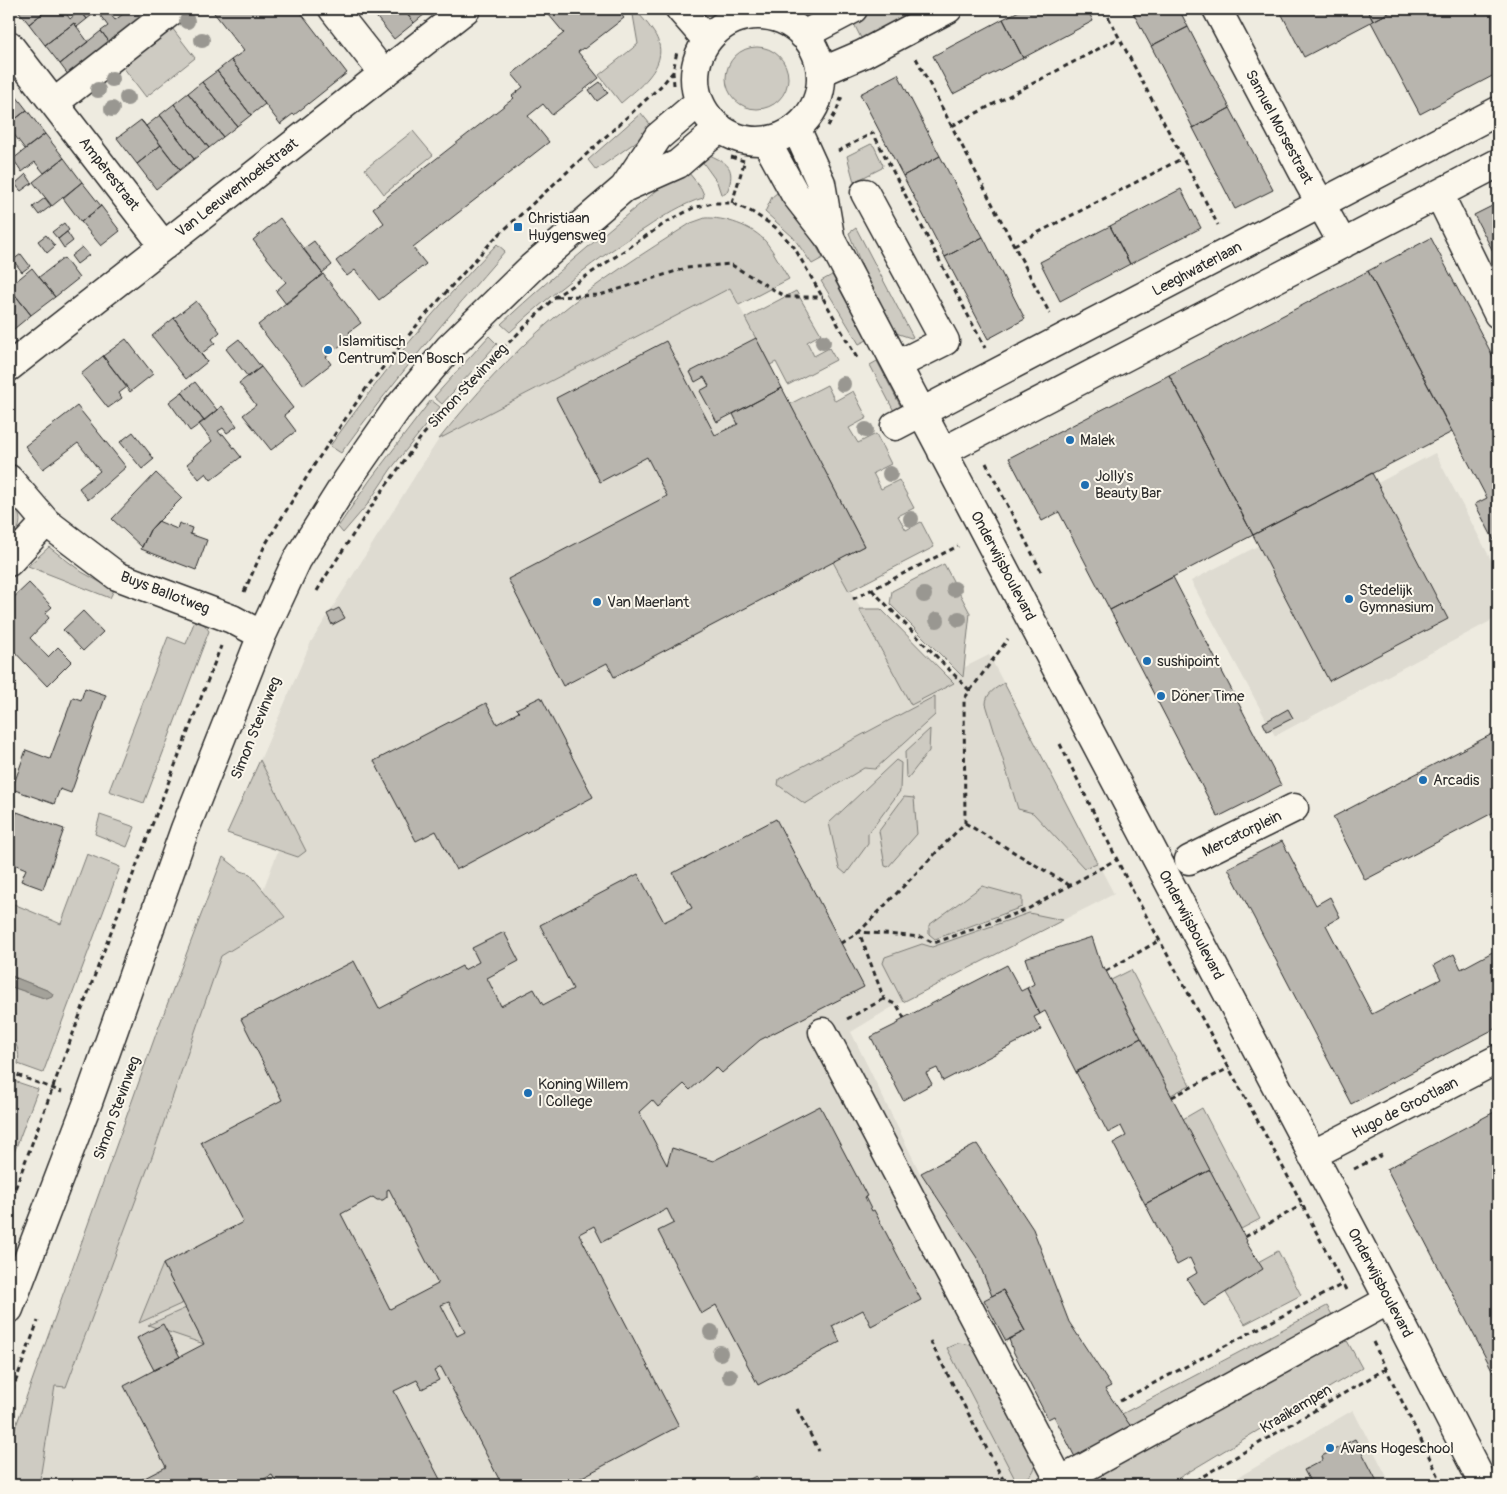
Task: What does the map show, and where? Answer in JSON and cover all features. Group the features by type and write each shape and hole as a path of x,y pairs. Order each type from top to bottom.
{"street":[{"path":"54,103 174,9"},
{"path":"333,9 384,74"},
{"name":"Van Leeuwenhoekstraat","path":"9,367 466,9"},
{"path":"680,9 707,40"},
{"path":"803,34 853,9"},
{"path":"821,72 863,54 948,9"},
{"name":"Samuel Morsestraat","path":"1217,9 1343,244"},
{"path":"726,15 745,17 760,15 776,18 791,24 803,34 813,47 821,72 820,88 813,108 796,128 782,136 766,141 741,139 720,128 707,115 699,102 695,80 697,62 707,40 716,31 726,15"},
{"name":"Ampèrestraat","path":"9,45 164,246"},
{"name":"Simon Stevinweg","path":"9,1309 88,1102 185,829 262,635 298,560 348,479 396,410 449,348 532,267 624,188 658,137 699,102"},
{"name":"Leeghwaterlaan","path":"895,426 1498,111"},
{"name":"Simon Stevinweg","path":"624,188 678,164 720,128"},
{"name":"Onderwijsboulevard","path":"796,128 821,184 831,240"},
{"name":"Onderwijsboulevard","path":"766,141 795,194 831,240 1389,1300 1484,1485"},
{"path":"942,452 1498,163"},
{"path":"865,193 945,341 897,365"},
{"path":"1439,194 1498,314"},
{"name":"Buys Ballotweg","path":"9,479 46,522 117,576 232,619 262,635"},
{"path":"9,562 46,522"},
{"name":"Mercatorplein","path":"1189,860 1294,808"},
{"path":"823,1032 984,1336 1058,1484 1389,1300"},
{"name":"Hugo de Grootlaan","path":"1312,1155 1498,1059"}],"path":[{"path":"1104,9 1232,250"},
{"path":"952,126 1119,38"},
{"path":"914,53 1063,339"},
{"path":"644,102 673,72"},
{"path":"829,125 836,112 842,91"},
{"path":"1014,245 1183,158"},
{"path":"745,162 732,203 752,212 775,227 794,247 862,366"},
{"name":"Simon Stevinweg","path":"315,595 375,501 422,436 475,376 555,297 667,222 693,208 713,203 732,203"},
{"path":"555,297 600,295 686,268 730,264 786,297 824,297"},
{"name":"Onderwijsboulevard","path":"872,590 958,546 954,538"},
{"path":"841,943 859,932 965,823 964,700 970,691 872,590 853,600"},
{"name":"Onderwijsboulevard","path":"970,691 1008,639 1012,646"},
{"path":"1060,743 1117,859 1387,1368 1444,1485"},
{"path":"965,823 1069,886"},
{"path":"859,932 922,937 934,943 1026,910 1117,859"},
{"path":"859,932 884,999 897,1005 904,1018"},
{"path":"1106,971 1160,940"},
{"path":"823,1032 884,999"},
{"path":"1172,1097 1229,1068"},
{"path":"9,1072 53,1088 9,1206"},
{"path":"1245,1237 1302,1205"},
{"path":"1120,1401 1343,1284"},
{"path":"9,1399 40,1315"},
{"path":"930,1341 1006,1485"},
{"name":"Kraaikampen","path":"1188,1485 1415,1352"},
{"path":"797,1409 819,1451"}],"shaded area":[{"path":"632,9 635,9 652,30 658,41 660,52 658,62 653,71 621,103 599,75 638,44"},
{"path":"873,9 922,9 862,40 852,20"},
{"path":"169,24 195,58 146,97 120,63"},
{"path":"751,47 763,47 779,56 786,66 788,78 786,90 779,100 763,109 751,109 740,104 731,95 726,84 726,72 731,61 740,52"},
{"path":"641,113 654,129 596,170 588,160"},
{"path":"413,131 433,155 384,194 365,169"},
{"path":"871,144 874,146 883,165 882,168 854,182 847,156"},
{"path":"708,154 726,164 729,168 731,177 725,194 721,194 717,182 699,157"},
{"path":"685,168 701,188 704,195 703,198 673,211 610,251 559,290 510,332 501,324 592,244"},
{"path":"783,188 823,258 812,264 793,237 765,212 772,197"},
{"path":"705,218 729,221 754,231 769,246 789,279 739,305 730,288 439,439 493,376 554,318 587,292 638,257 691,223"},
{"path":"856,228 913,337 893,332 870,287 849,233"},
{"path":"497,244 505,251 400,375 341,453 330,446 410,342 452,292"},
{"path":"832,275 867,340 859,344 821,281"},
{"name":"Koning Willem I College","path":"730,288 864,546 835,562 909,695 989,655 1114,894 889,1009 851,1032 920,1173 977,1258 992,1296 984,1300 1006,1341 981,1355 1050,1485 39,1485 55,1386 66,1387 153,1154 221,956 285,917 263,890 278,851 298,856 249,786 311,642 439,439"},
{"path":"796,291 821,334 807,342 814,356 829,348 836,360 788,385 776,362 770,365 745,318"},
{"path":"489,336 497,344 442,404 434,397"},
{"path":"877,361 903,411 896,415 870,365"},
{"path":"827,385 835,401 853,391 867,418 849,428 858,443 876,434 891,464 873,473 881,489 899,480 914,508 898,516 906,530 921,522 934,547 849,591 833,562 864,546 790,404"},
{"path":"431,400 440,407 391,469 367,505 343,533 338,527 370,480"},
{"name":"Stedelijk Gymnasium","path":"1435,453 1498,573 1498,617 1275,736 1191,581"},
{"path":"9,499 17,510 20,520 17,531 9,542"},
{"path":"49,547 82,572 114,590 110,598 28,566"},
{"path":"944,564 970,613 963,677 890,604 892,591"},
{"path":"859,609 881,609 954,683 911,705"},
{"path":"195,620 204,624 209,631 144,803 109,791 168,637 186,644"},
{"path":"1004,683 1097,863 1084,868 1033,813 1018,809 986,704 989,694"},
{"path":"935,696 935,715 875,769 864,768 805,804 778,785 779,779"},
{"path":"930,729 929,751 908,778 906,777 905,752"},
{"path":"260,760 306,851 298,857 227,833"},
{"path":"896,760 901,763 900,791 868,834 868,844 846,874 839,868 829,823"},
{"path":"904,797 914,798 917,834 888,867 885,866 879,831"},
{"path":"100,815 135,827 127,847 95,834"},
{"path":"87,854 120,867 43,1073 18,1064 17,1048 9,1034 9,986 47,999 49,991 9,975 9,902 61,924"},
{"path":"223,857 241,871 250,874 285,917 221,956 153,1154 66,1387 55,1386 39,1485 10,1485 12,1437 156,1034"},
{"path":"982,886 1022,897 1022,907 935,939 929,934 929,925"},
{"path":"1029,913 1063,920 903,1002 883,963 885,957 922,944 932,947"},
{"path":"1131,970 1190,1085 1171,1095 1111,980"},
{"path":"9,975 49,991 53,994 52,997 47,999 9,986"},
{"path":"14,1081 38,1089 9,1166 9,1097"},
{"path":"1202,1108 1260,1219 1241,1229 1183,1119"},
{"path":"1278,1251 1301,1295 1245,1324 1226,1293 1262,1269 1258,1262"},
{"path":"163,1264 183,1303 139,1323"},
{"path":"1327,1306 1334,1318 1134,1431 1122,1414"},
{"path":"186,1308 204,1344 148,1325"},
{"path":"1345,1337 1362,1368 1167,1485 1086,1485 1091,1479"},
{"path":"958,1343 974,1347 1036,1459 1033,1472 1017,1483 947,1348"},
{"name":"Avans Hogeschool","path":"1353,1410 1391,1485 1225,1485"}],"building":[{"path":"17,9 48,9 29,24"},
{"path":"48,9 63,9 70,19 80,10 87,19 77,27 74,23 45,45 29,24"},
{"path":"95,9 97,11 87,19 80,10"},
{"path":"106,9 115,20 130,9 157,9 114,48 101,31 108,26 97,11"},
{"path":"211,9 298,9 347,73 281,123 281,125 231,60 244,51"},
{"path":"370,9 403,9 414,23 394,39"},
{"path":"403,9 431,9 414,23"},
{"path":"544,9 617,9 624,18 578,52 599,78 552,115 543,104 528,116 549,142 413,248 426,264 379,300 355,270 347,276 336,261 384,223 373,208 514,98 512,96 523,87 512,74 564,33"},
{"path":"1023,9 1087,9 1093,21 1023,58 1003,19"},
{"path":"1131,9 1179,9 1188,27 1151,46"},
{"path":"1279,9 1367,9 1373,21 1304,57"},
{"path":"1367,9 1396,9 1373,21"},
{"path":"1396,9 1498,9 1498,73 1420,114 1371,22"},
{"path":"1003,19 1023,58 953,94 933,56"},
{"path":"74,23 88,42 60,64 45,45"},
{"path":"1188,27 1230,108 1193,128 1151,46"},
{"path":"101,31 114,48 72,80 60,64"},
{"path":"231,60 265,104 251,115 217,71"},
{"path":"217,71 251,115 237,126 202,82"},
{"path":"898,74 940,156 903,176 860,94"},
{"path":"202,82 237,126 223,137 188,93"},
{"path":"600,82 608,93 597,101 589,90"},
{"path":"9,87 27,110 9,124"},
{"path":"188,93 223,137 209,148 174,104"},
{"path":"174,104 209,148 194,159 160,115"},
{"path":"1230,108 1273,190 1235,209 1193,128"},
{"path":"27,110 45,134 25,149 9,128 9,124"},
{"path":"160,115 194,159 180,170 141,120 146,126"},
{"path":"141,120 161,145 137,164 117,138"},
{"path":"45,134 64,158 44,173 35,162 22,172 13,159"},
{"path":"161,145 180,170 156,189 137,164"},
{"path":"940,156 983,237 945,257 903,176"},
{"path":"64,158 82,182 52,206 33,182"},
{"path":"26,174 32,183 21,191 15,184"},
{"path":"82,182 101,206 81,222 63,198"},
{"path":"1181,189 1201,228 1130,264 1110,226"},
{"path":"45,198 51,206 39,215 33,207"},
{"path":"1498,203 1498,261 1474,215"},
{"path":"101,206 120,231 101,246 81,222"},
{"path":"280,218 323,274 286,304 276,291 286,282 253,240"},
{"path":"64,223 69,230 58,239 52,232"},
{"path":"1110,226 1130,264 1060,301 1040,262"},
{"path":"67,232 73,241 64,248 58,239"},
{"path":"46,235 55,246 47,253 38,241"},
{"path":"983,237 1025,319 988,339 945,257"},
{"path":"1431,238 1498,366 1498,548 1475,504 1487,498 1368,271"},
{"path":"314,241 332,265 322,273 303,249"},
{"path":"82,247 89,255 77,264 71,256"},
{"path":"21,254 30,266 22,272 13,260"},
{"path":"64,258 79,278 55,297 39,277"},
{"path":"32,268 55,297 31,315 9,287"},
{"path":"1368,271 1452,432 1253,535 1169,375"},
{"path":"323,274 361,323 349,332 352,336 326,357 331,364 304,385 258,325"},
{"path":"15,295 31,315 9,333 9,301"},
{"path":"196,301 220,332 212,339 215,343 201,354 174,318"},
{"path":"174,318 207,362 186,379 152,336"},
{"path":"756,338 782,388 717,422 700,391 709,386 704,377 695,382 690,372"},
{"path":"126,339 153,374 130,392 103,356"},
{"path":"239,339 261,367 248,377 226,349"},
{"path":"666,341 715,435 738,424 733,414 782,388 864,546 614,677 607,663 563,686 508,579 667,496 647,457 600,482 556,398"},
{"path":"103,356 127,387 119,393 122,398 108,408 81,374"},
{"path":"261,367 293,408 284,415 296,431 271,450 243,415 256,405 239,383"},
{"path":"1169,375 1253,535 1110,610 1059,512 1042,521 1009,458"},
{"path":"195,382 217,410 204,421 182,392"},
{"path":"182,392 204,421 190,431 169,402"},
{"path":"77,406 126,467 88,500 79,488 100,471 78,443 43,469 25,446"},
{"path":"222,406 237,426 227,433 223,428 218,431 221,435 223,434 241,457 211,480 206,473 199,479 187,464 212,441 199,424"},
{"path":"133,432 154,459 142,469 120,442"},
{"path":"156,473 182,498 150,530 142,547 112,519"},
{"path":"1372,473 1448,619 1329,681 1253,535"},
{"path":"158,521 177,529 179,523 192,528 190,534 207,540 196,570 141,549 150,530"},
{"path":"1173,577 1281,785 1218,817 1110,610"},
{"path":"29,583 52,607 45,613 49,618 30,638 48,657 58,647 72,661 47,686 9,646 9,602"},
{"path":"339,608 345,618 332,625 327,614"},
{"path":"83,611 103,632 83,651 63,630"},
{"path":"9,675 17,683 9,691"},
{"path":"85,688 106,695 71,793 60,789 54,804 12,789 26,750 50,759 73,697 81,700"},
{"path":"541,697 593,797 456,870 436,831 416,841 374,761 486,703 497,724 519,712 516,709"},
{"path":"1288,709 1293,718 1267,731 1263,723"},
{"path":"1498,731 1498,810 1365,880 1333,817"},
{"path":"17,812 64,829 43,889 21,881 26,869 9,862 9,832"},
{"path":"776,819 864,987 760,1040 722,1073 716,1067 690,1090 684,1084 658,1107 652,1100 639,1112 667,1165 672,1148 713,1161 820,1106 867,1196 865,1197 872,1211 874,1210 921,1300 871,1326 863,1310 832,1326 840,1342 758,1385 716,1305 701,1314 658,1231 674,1223 667,1209 602,1242 594,1226 579,1234 679,1426 567,1485 502,1485 441,1367 434,1371 439,1380 422,1389 417,1380 394,1391 443,1485 278,1485 272,1475 252,1485 131,1485 166,1467 124,1386 204,1344 163,1264 243,1222 201,1142 282,1100 241,1019 354,961 379,1009 462,966 464,970 479,962 472,948 504,932 519,961 487,978 501,1006 534,989 543,1005 573,989 540,925 638,874 664,922 692,908 673,873","holes":["389,1189 438,1284 390,1309 341,1214 373,1197 377,1200 383,1200 387,1197 387,1190","449,1302 465,1332 457,1336 441,1305"]},
{"path":"1282,841 1316,905 1330,897 1340,917 1326,925 1372,1014 1441,979 1434,965 1454,954 1461,969 1498,949 1498,1027 1351,1104 1228,868"},
{"path":"1092,937 1102,968 1104,967 1141,1038 1076,1072 1045,1011 1040,1014 1027,988 1034,984 1025,958"},
{"path":"1007,965 1021,991 1027,988 1040,1014 1034,1017 1041,1030 943,1081 937,1068 926,1073 932,1084 903,1100 871,1037 899,1023 898,1021"},
{"path":"1141,1038 1210,1170 1145,1204 1113,1143 1126,1136 1121,1126 1108,1133 1076,1072"},
{"path":"1498,1110 1498,1381 1387,1169"},
{"path":"977,1144 1033,1229 1069,1322 1111,1386 1105,1389 1134,1431 1077,1461 1054,1416 1048,1419 1013,1351 1009,1339 1025,1331 1003,1290 992,1296 977,1258 921,1173"},
{"path":"1210,1170 1246,1242 1263,1269 1204,1306 1187,1279 1197,1273 1190,1258 1177,1265 1145,1204"},
{"path":"1003,1290 1025,1331 1006,1341 984,1300"},
{"path":"163,1324 180,1357 154,1370 137,1338"},
{"path":"1355,1439 1379,1485 1312,1485 1304,1470 1323,1460 1322,1456"},
{"path":"756,1476 760,1485 738,1485"}],"place":[{"name":"Christiaan Huygensweg","path":"518,227"},
{"name":"Islamitisch Centrum Den Bosch","path":"328,350"},
{"name":"Malek","path":"1070,440"},
{"name":"Jolly's Beauty Bar","path":"1085,485"},
{"name":"Stedelijk Gymnasium","path":"1349,599"},
{"name":"Van Maerlant","path":"597,602"},
{"name":"sushipoint","path":"1147,661"},
{"name":"Döner Time","path":"1161,696"},
{"name":"Arcadis","path":"1423,780"},
{"name":"Koning Willem I College","path":"528,1093"},
{"name":"Avans Hogeschool","path":"1330,1448"}]}
